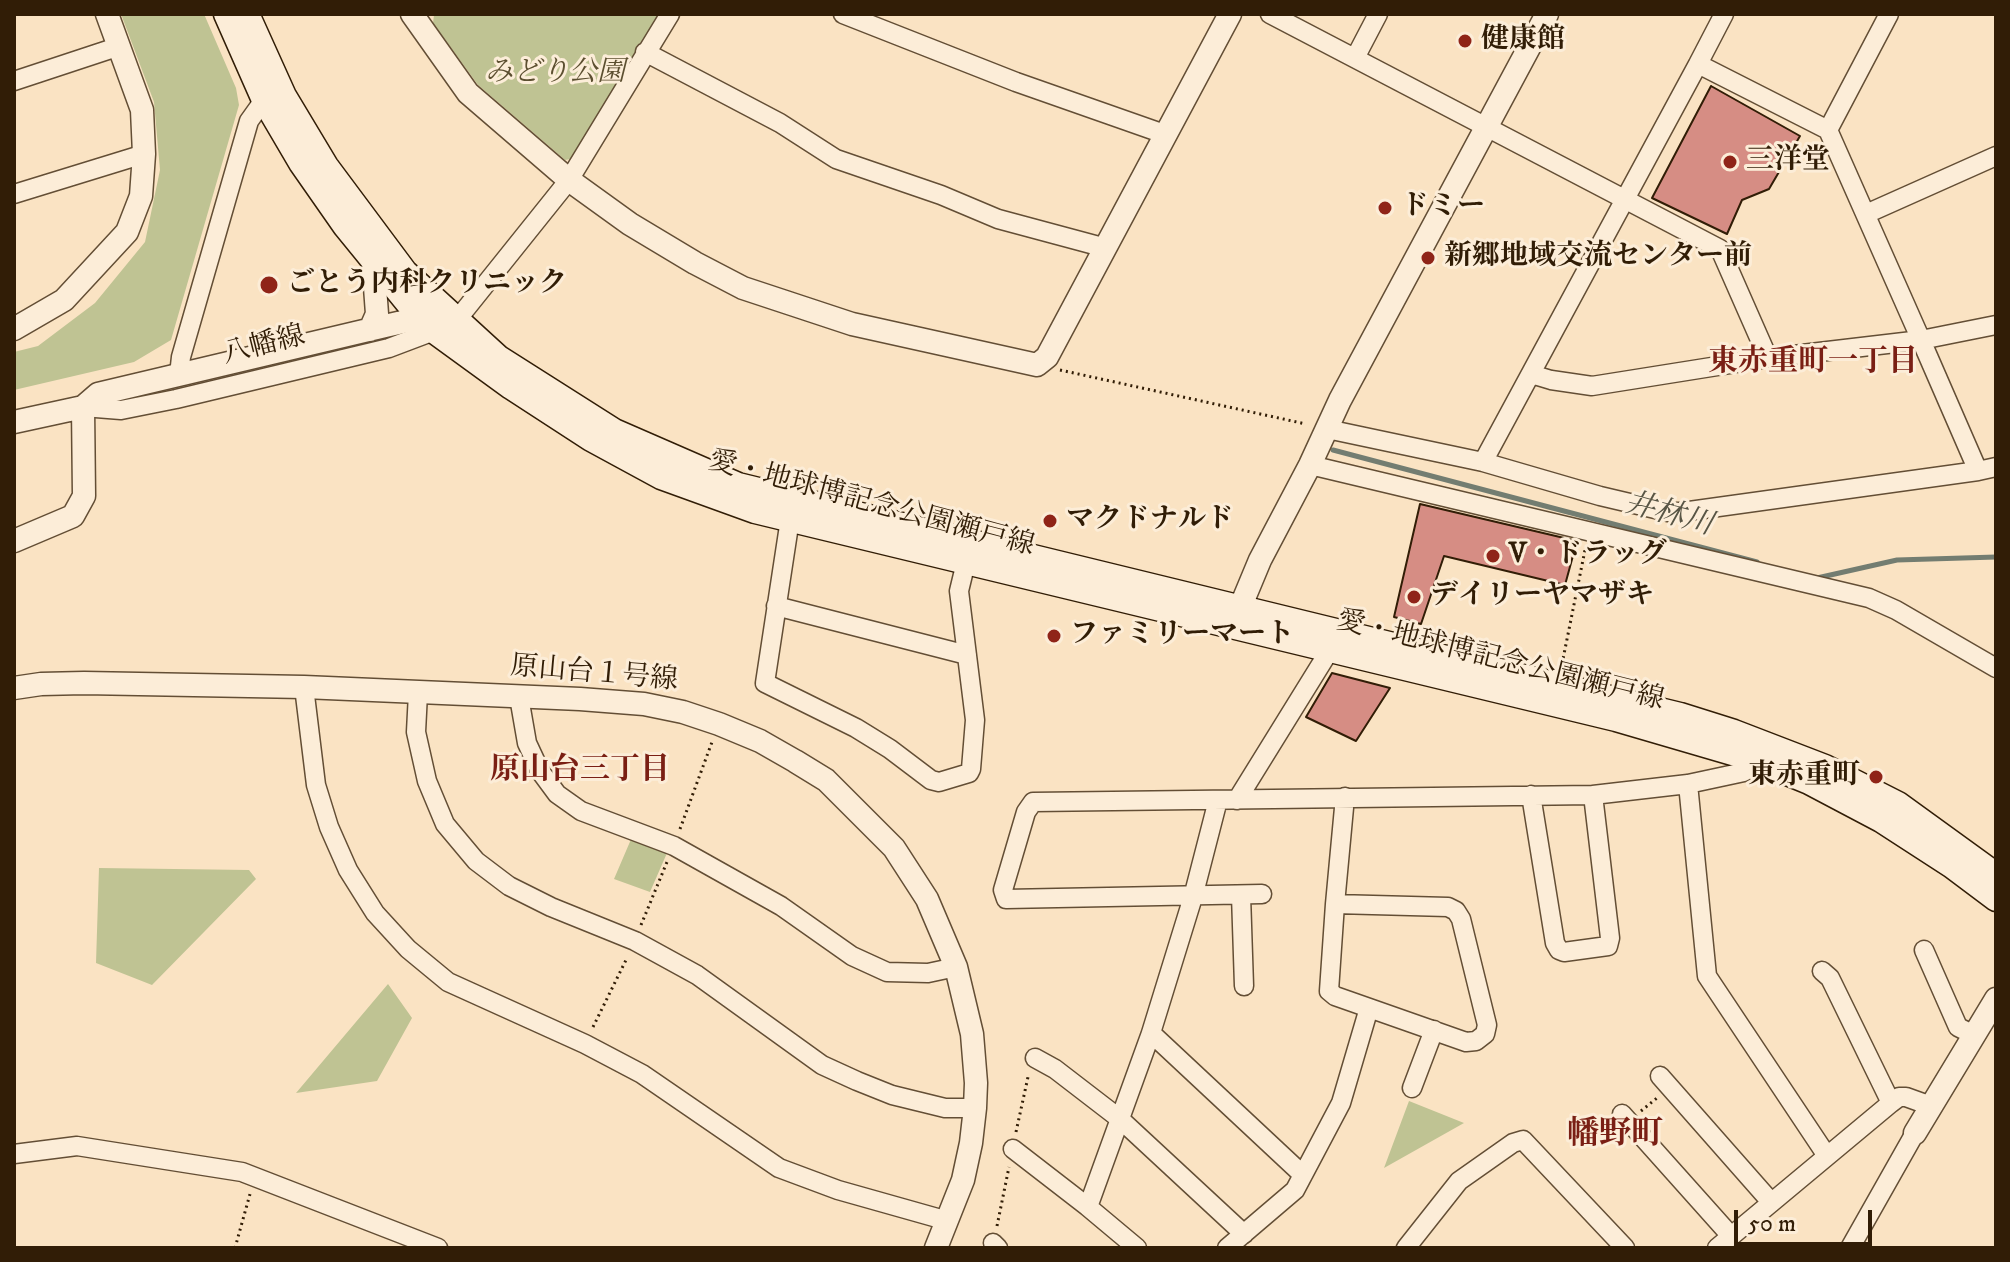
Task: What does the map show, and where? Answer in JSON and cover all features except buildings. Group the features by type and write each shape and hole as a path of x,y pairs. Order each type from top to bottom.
{"main road":[{"name":"愛・地球博記念公園瀬戸線","path":"226,14 264,100 309,175 373,260 537,405 661,477 710,497 791,509 1334,642 1616,719 1825,767 1898,804 1996,875"},
{"name":"愛・地球博記念公園瀬戸線","path":"247,14 284,96 326,166 441,319"},
{"name":"愛・地球博記念公園瀬戸線","path":"791,509 966,562 1237,618"},
{"name":"愛・地球博記念公園瀬戸線","path":"1334,642 1557,686 1680,715 1758,750 1809,782 1881,820 1996,899"}],"street":[{"path":"14,329 64,300 127,232 141,196 144,154 142,110 107,14"},
{"path":"412,14 468,93 569,180 630,224 743,288 852,324 1037,365 1047,357 1230,14"},
{"path":"441,319 569,180 670,14"},
{"path":"843,14 1001,77 1167,135"},
{"path":"1270,14 1720,249 1768,358"},
{"path":"1355,58 1378,14"},
{"path":"1237,618 1260,560 1327,429 1547,14"},
{"path":"1483,462 1724,14"},
{"path":"1828,130 1889,14"},
{"path":"14,81 120,46"},
{"path":"645,52 780,123 836,159 941,195 998,219 1106,248"},
{"path":"1327,429 1483,462 1668,512 1987,469 1921,340 1828,130 1698,64"},
{"path":"179,375 181,357 249,121 264,100"},
{"path":"14,194 144,154"},
{"path":"1866,214 1996,156"},
{"path":"370,330 377,314 373,260"},
{"name":"八幡線","path":"83,407 98,394 370,330 441,319"},
{"name":"八幡線","path":"14,422 83,407 121,410 389,348 441,319"},
{"path":"1531,374 1592,386 1768,358 1921,340 1996,325"},
{"path":"14,541 73,516 84,496 83,407"},
{"path":"1310,465 1869,598 1896,610 1996,668"},
{"path":"791,509 765,683 856,728 931,780 939,782 969,773 971,769 975,720 959,591 966,562"},
{"path":"776,606 967,655"},
{"path":"1237,800 1334,642"},
{"name":"原山台１号線","path":"14,688 84,683 304,687 644,704 683,712 760,741 826,780 894,848 927,899 956,967 972,1034 976,1083 971,1143 963,1180 936,1248"},
{"path":"304,687 316,785 329,827 348,870 375,913 408,949 448,982 585,1044 642,1074 779,1168 838,1190 948,1221"},
{"path":"418,693 416,732 427,781 445,824 476,861 509,886 551,907 635,941 697,975 822,1065 892,1095 945,1108 975,1108"},
{"path":"519,697 527,743 540,771 557,794 581,811 674,846 781,906 852,956 887,972 928,973 956,967"},
{"path":"1262,894 1006,899 1003,890 1026,812 1033,802 1593,795 1688,784 1744,772 1758,750"},
{"path":"1688,784 1707,976 1827,1156"},
{"path":"1531,795 1555,943 1564,952 1608,946 1610,938 1593,795"},
{"path":"1335,904 1448,907 1456,911 1461,919 1487,1025 1485,1034 1476,1041 1466,1042 1335,996 1329,991 1335,904 1345,797"},
{"path":"1088,1207 1151,1033 1193,897 1218,800"},
{"path":"1241,895 1244,986"},
{"path":"1924,950 1958,1027 1974,1035"},
{"path":"1822,971 1830,978 1891,1103"},
{"path":"1850,1248 1996,999"},
{"path":"1227,1248 1295,1190 1341,1103 1369,1008"},
{"path":"1412,1088 1434,1030"},
{"path":"1151,1033 1303,1175"},
{"path":"1035,1058 1055,1069 1120,1119 1244,1234"},
{"path":"1665,1082 1771,1202"},
{"path":"1626,1117 1724,1242 1899,1097 1931,1106"},
{"path":"1406,1248 1466,1174 1513,1143 1523,1140 1625,1248"},
{"path":"14,1154 77,1146 242,1172 438,1248"},
{"path":"1013,1149 1137,1248"}],"path":[{"path":"1037,365 1327,429"},
{"path":"1557,686 1589,530"},
{"path":"585,1044 635,941 719,724"},
{"path":"1626,1117 1665,1082"},
{"path":"235,1248 255,1177"}],"green space":[{"path":"121,14 204,14 236,88 239,105 171,340 134,362 14,390 14,352 38,346 95,303 145,242 160,170 154,102"},
{"name":"みどり公園","path":"437,14 662,14 571,159 565,160 478,85 433,23"},
{"path":"632,837 667,853 650,892 614,879"},
{"path":"99,868 249,870 256,879 152,985 96,963"},
{"path":"388,984 412,1018 377,1081 296,1093"},
{"path":"1409,1101 1464,1123 1384,1168"}],"waterway":[{"name":"井林川","path":"1333,450 1757,562"},
{"name":"井林川","path":"1817,578 1897,560 1996,557"}],"place":[{"name":"健康館","path":"1465,41"},
{"name":"三洋堂","path":"1730,162"},
{"name":"ドミー","path":"1385,208"},
{"name":"新郷地域交流センター前","path":"1428,258"},
{"name":"ごとう内科クリニック","path":"269,285"},
{"name":"マクドナルド","path":"1050,521"},
{"name":"V・ドラッグ","path":"1493,556"},
{"name":"デイリーヤマザキ","path":"1414,597"},
{"name":"ファミリーマート","path":"1054,636"},
{"name":"東赤重町","path":"1876,777"}],"district":[{"name":"東赤重町一丁目","path":"1813,364"},
{"name":"原山台三丁目","path":"580,772"},
{"name":"幡野町","path":"1615,1136"}]}
